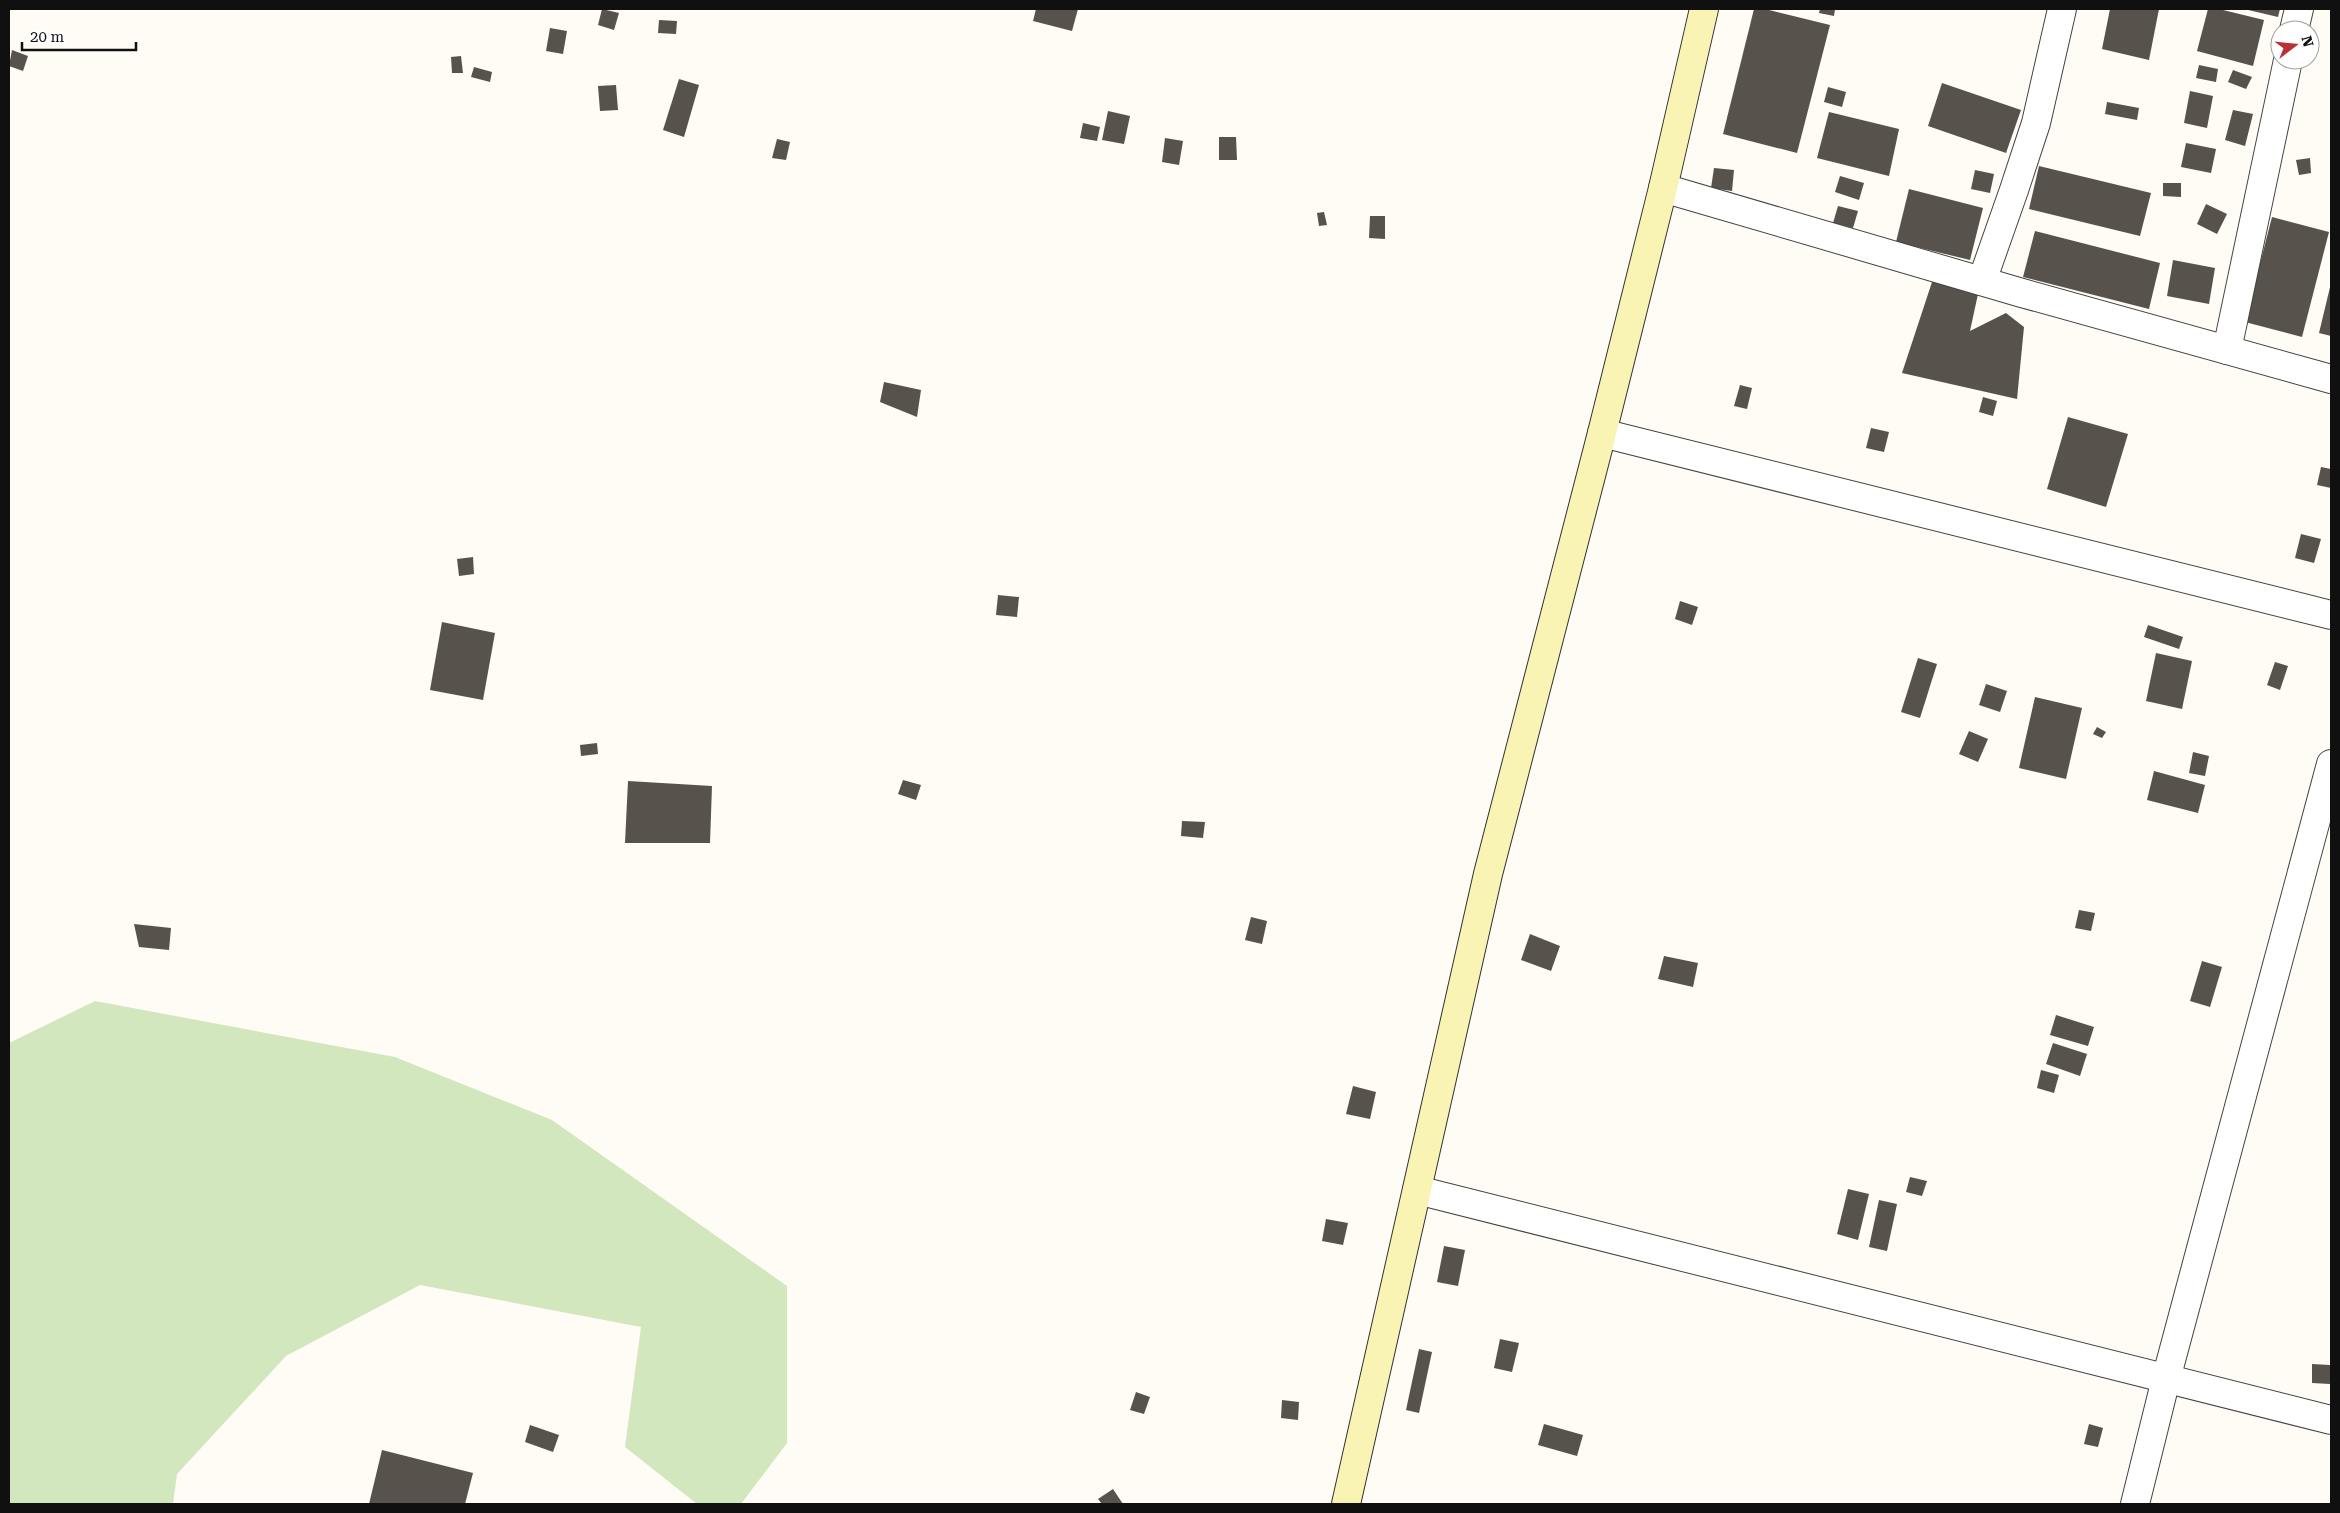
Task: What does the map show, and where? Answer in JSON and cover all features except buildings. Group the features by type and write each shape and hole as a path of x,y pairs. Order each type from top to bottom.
{"street":[{"path":"1346,1504 1488,874 1602,433 1663,188 1704,9"},
{"path":"1982,281 2036,123 2062,9"},
{"path":"2227,350 2286,70"},
{"path":"1663,188 1982,281 2331,379"},
{"path":"1602,433 2331,615"},
{"path":"2135,1504 2166,1378 2331,764"},
{"path":"1417,1190 2331,1420"}],"green space":[{"path":"95,1001 395,1057 552,1120 787,1286 787,1443 741,1504 697,1504 625,1447 641,1327 420,1285 286,1356 177,1474 173,1504 9,1504 9,1043"}]}
